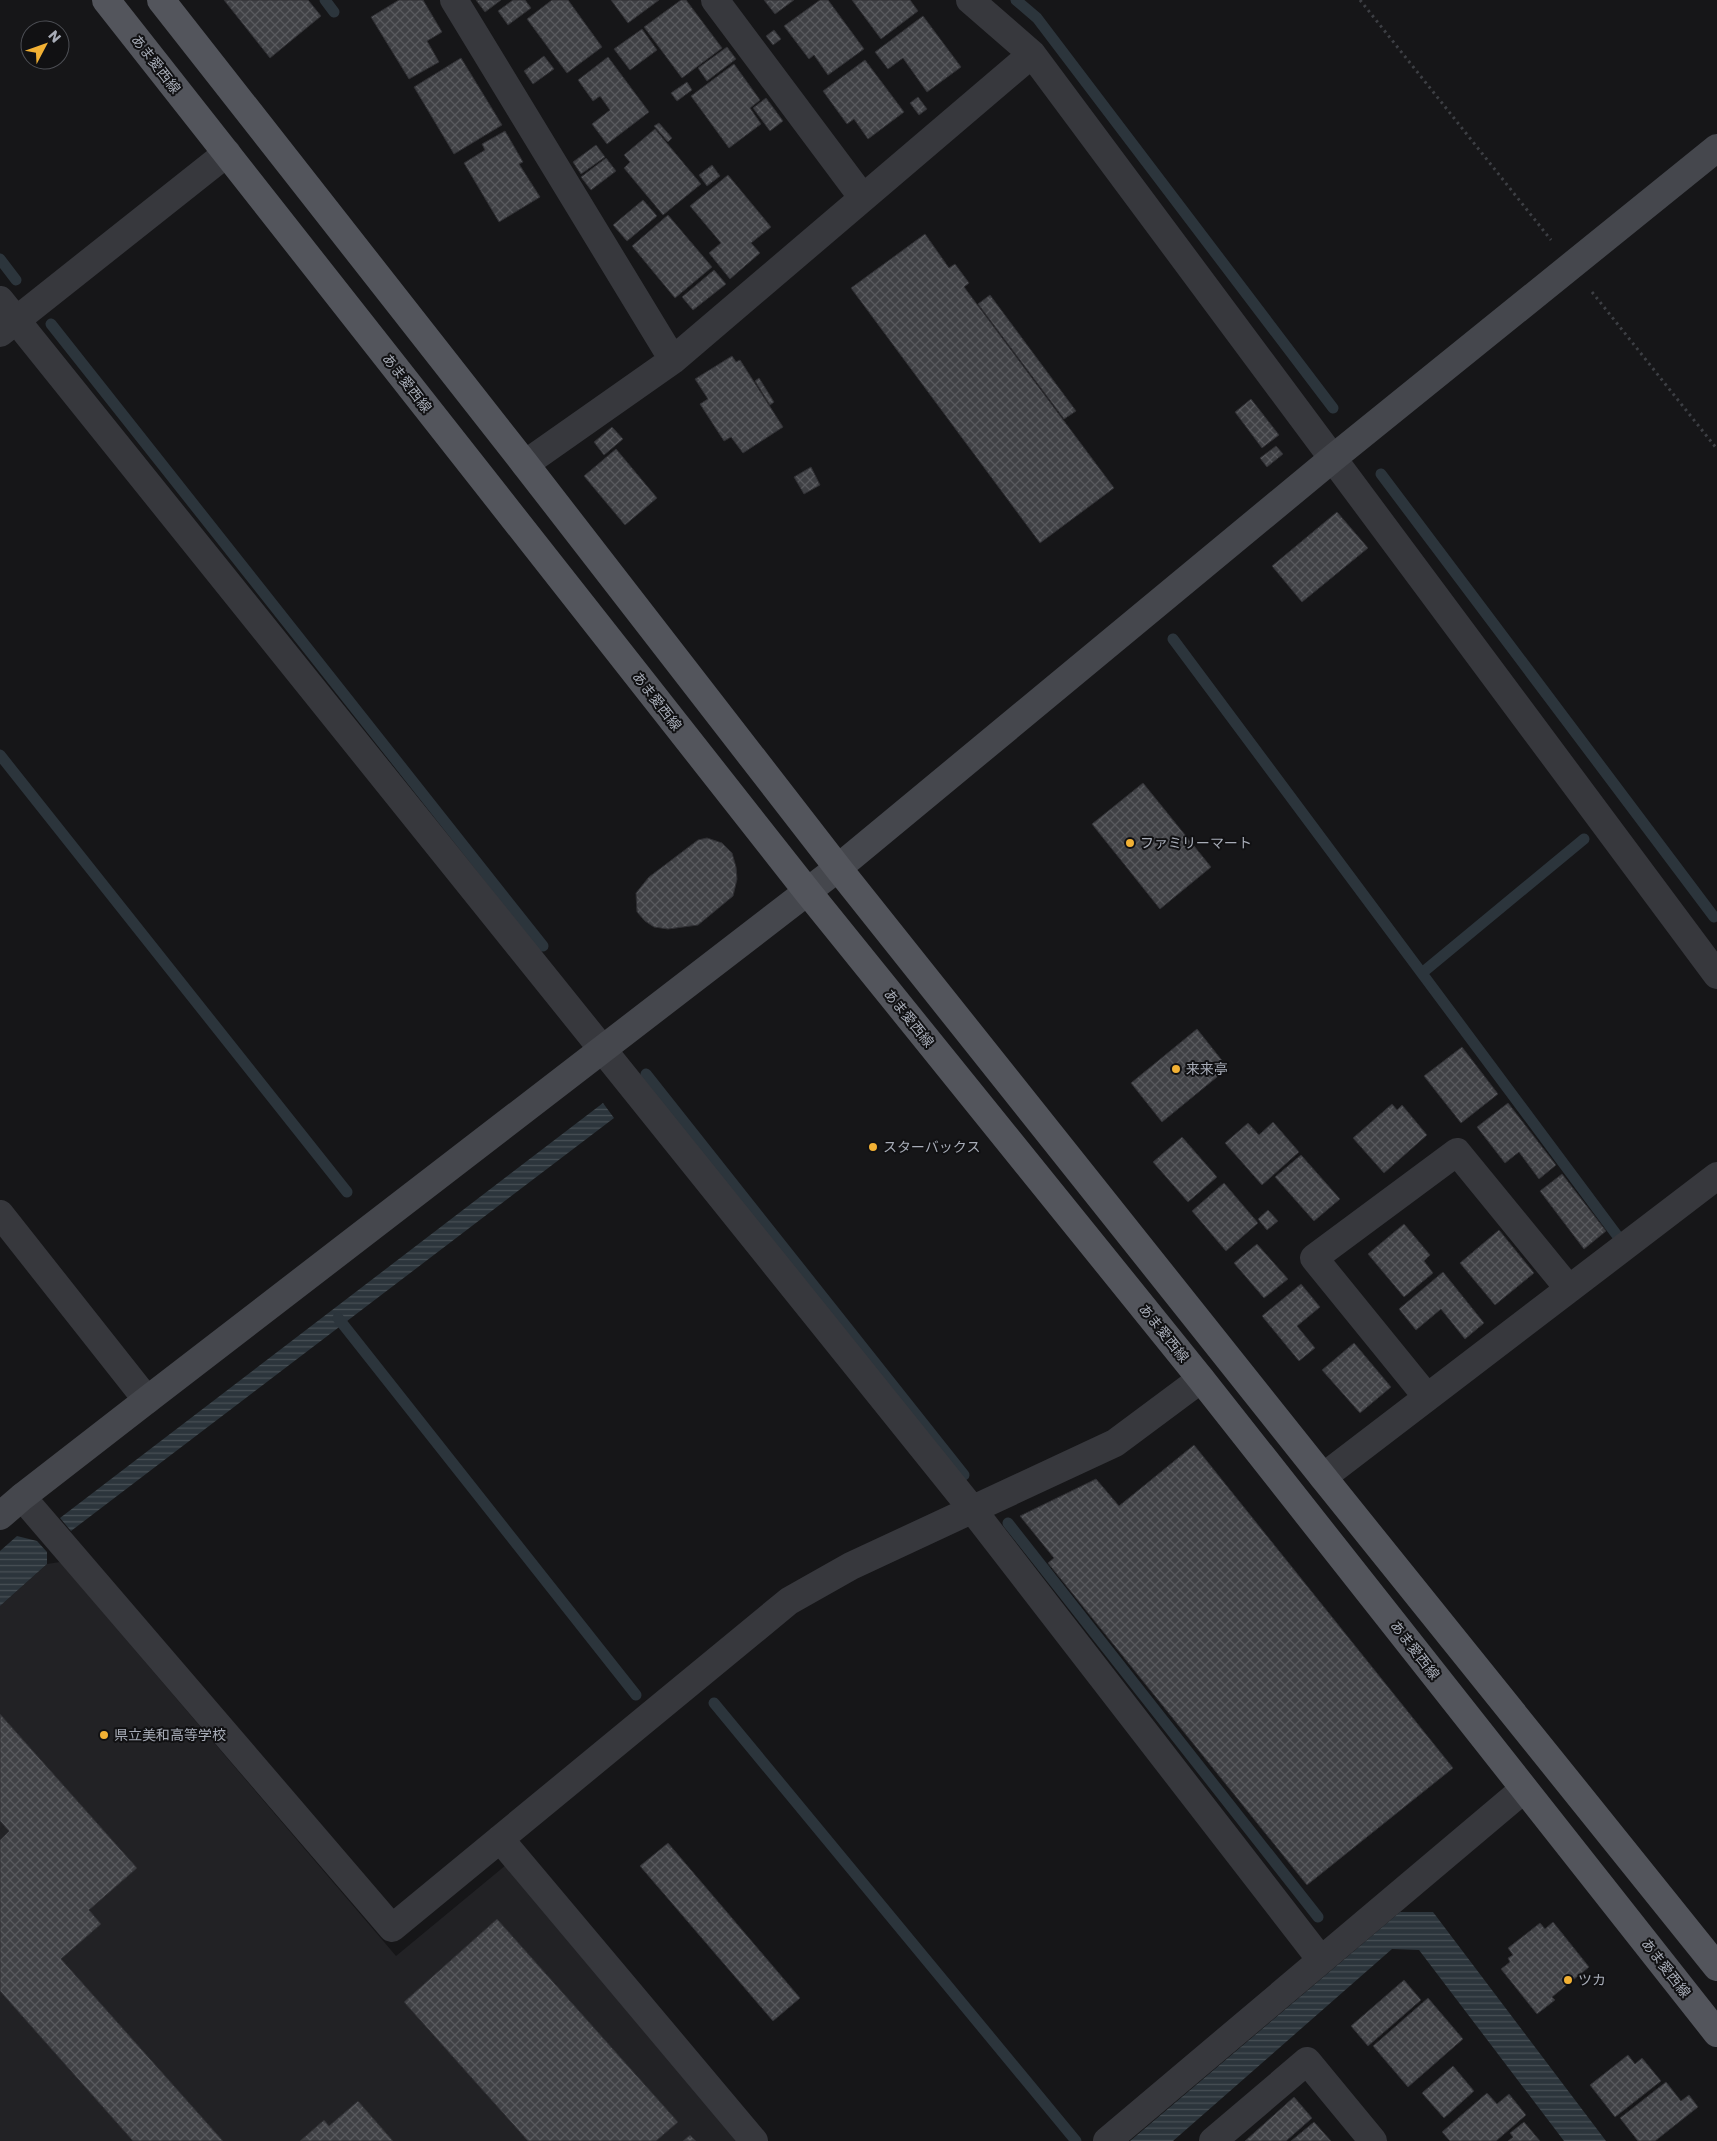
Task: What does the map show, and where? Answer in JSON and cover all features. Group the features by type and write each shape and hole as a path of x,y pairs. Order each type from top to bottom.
{"main road":[{"name":"あま愛西線","path":"106,0 807,891 1201,1379 1717,2033"},
{"path":"161,0 526,464 838,868 1323,1477 1717,1967"}],"street":[{"path":"454,0 673,360"},
{"path":"715,0 863,198"},
{"path":"970,0 1032,54 1717,975"},
{"path":"526,464 673,360 1032,54"},
{"path":"0,1516 147,1400 838,868 1332,459 1717,148"},
{"path":"227,154 5,318 602,1050 972,1509 1321,1960"},
{"path":"1427,1397 1314,1258 1457,1152 1569,1289"},
{"path":"1323,1477 1717,1176"},
{"path":"0,1214 147,1400"},
{"path":"22,1497 392,1928 789,1601 851,1566 1115,1443 1201,1379"},
{"path":"1107,2141 1524,1789"},
{"path":"500,1839 754,2141"},
{"path":"1212,2141 1308,2061 1373,2141"}],"path":[{"path":"1360,0 1717,448"}],"shaded area":[{"path":"603,1103 614,1118 71,1531 60,1518"},
{"path":"17,1536 37,1541 47,1552 47,1564 0,1606 0,1551"},
{"name":"県立美和高等学校","path":"60,1562 396,1956 506,1865 740,2141 0,2141 0,1606 47,1564"},
{"path":"1400,1912 1433,1912 1606,2141 1564,2141 1419,1950 1392,1949 1173,2141 1130,2141"}],"building":[{"path":"224,0 308,0 321,16 270,58"},
{"path":"399,0 423,0 442,32 427,41 439,62 409,79 371,17"},
{"path":"476,0 501,0 485,12"},
{"path":"513,0 525,0 531,8 508,25 498,11"},
{"path":"552,0 568,0 602,47 567,73 527,19"},
{"path":"611,0 659,0 628,23"},
{"path":"681,0 686,0 722,48 682,78 644,27"},
{"path":"764,0 794,0 775,14"},
{"path":"820,0 828,0 864,49 828,75 814,55 809,59 784,26"},
{"path":"852,0 910,0 918,11 881,39"},
{"path":"923,16 961,67 927,92 903,58 888,69 875,52"},
{"path":"642,29 657,50 630,70 614,49"},
{"path":"774,30 781,39 773,45 766,36"},
{"path":"727,47 736,59 707,81 698,68"},
{"path":"544,56 554,69 533,84 524,71"},
{"path":"608,57 649,112 607,144 592,124 610,110 600,96 593,101 578,80"},
{"path":"461,58 502,125 454,154 414,87"},
{"path":"865,60 904,112 868,139 854,119 847,124 823,91"},
{"path":"734,64 760,100 750,108 761,124 729,148 691,96"},
{"path":"687,82 692,90 677,101 671,93"},
{"path":"918,97 927,109 919,115 910,103"},
{"path":"766,98 783,121 770,131 753,108"},
{"path":"659,123 672,138 668,142 654,126"},
{"path":"655,129 701,184 663,215 624,168 630,162 624,155"},
{"path":"505,131 523,162 519,164 540,197 499,222 464,163 485,150 482,144"},
{"path":"596,145 605,157 581,174 573,162"},
{"path":"606,158 616,171 591,190 581,177"},
{"path":"712,165 720,176 707,186 699,175"},
{"path":"728,175 771,227 751,243 760,253 730,279 709,253 721,243 690,206"},
{"path":"643,200 657,216 627,241 613,225"},
{"path":"668,215 712,267 675,298 632,246"},
{"path":"925,234 949,268 955,264 969,283 964,287 1114,488 1040,543 851,288"},
{"path":"714,270 726,284 693,310 682,297"},
{"path":"990,295 1076,411 1064,419 978,304"},
{"path":"732,356 736,362 740,360 783,427 743,453 731,437 724,441 700,404 708,399 695,379"},
{"path":"759,378 774,402 770,405 755,381"},
{"path":"1251,399 1279,435 1262,448 1235,412"},
{"path":"612,427 623,439 604,455 594,442"},
{"path":"1276,446 1283,454 1267,467 1260,458"},
{"path":"616,449 657,498 625,525 584,476"},
{"path":"811,467 820,485 804,494 794,477"},
{"path":"1337,512 1368,548 1302,602 1272,566"},
{"path":"1143,783 1211,867 1160,909 1092,824"},
{"path":"707,838 722,843 732,853 737,879 733,896 698,925 668,929 654,927 645,921 637,912 636,893 649,877 698,840"},
{"path":"1197,1029 1228,1068 1162,1122 1131,1083"},
{"path":"1462,1047 1498,1094 1461,1123 1424,1076"},
{"path":"1508,1103 1556,1165 1539,1179 1519,1152 1505,1163 1477,1127"},
{"path":"1392,1104 1397,1110 1402,1105 1427,1135 1384,1173 1353,1138"},
{"path":"1273,1122 1299,1152 1262,1185 1225,1143 1248,1123 1259,1135"},
{"path":"1182,1137 1217,1177 1188,1202 1153,1162"},
{"path":"1301,1155 1340,1199 1314,1221 1275,1177"},
{"path":"1562,1174 1606,1231 1584,1249 1540,1191"},
{"path":"1224,1183 1258,1223 1226,1251 1192,1211"},
{"path":"1268,1210 1278,1221 1267,1230 1258,1219"},
{"path":"1404,1224 1430,1255 1424,1261 1433,1273 1404,1297 1368,1254"},
{"path":"1499,1230 1534,1273 1495,1305 1460,1263"},
{"path":"1257,1244 1288,1279 1264,1298 1234,1263"},
{"path":"1443,1272 1484,1323 1465,1339 1441,1309 1416,1330 1399,1309"},
{"path":"1301,1284 1320,1307 1297,1326 1315,1348 1299,1361 1262,1316"},
{"path":"1354,1343 1391,1387 1360,1413 1322,1370"},
{"path":"1194,1445 1453,1768 1307,1885 1048,1563 1054,1558 1020,1516 1096,1479 1119,1506"},
{"path":"0,1714 137,1868 89,1910 101,1924 61,1959 223,2141 133,2141 0,1991 0,1840 9,1831 0,1821"},
{"path":"668,1843 800,1998 773,2021 640,1866"},
{"path":"497,1919 678,2122 656,2141 528,2141 404,2002"},
{"path":"1553,1922 1589,1967 1552,1997 1555,2000 1537,2014 1501,1969 1510,1962 1508,1958 1513,1955 1508,1948 1540,1923 1545,1929"},
{"path":"1404,1980 1421,2000 1368,2046 1351,2026"},
{"path":"1428,1998 1463,2039 1408,2087 1373,2046"},
{"path":"1628,2055 1635,2064 1642,2058 1661,2081 1615,2117 1590,2085"},
{"path":"1453,2066 1474,2091 1444,2118 1422,2093"},
{"path":"1666,2082 1681,2101 1689,2095 1698,2107 1655,2141 1638,2141 1620,2118"},
{"path":"1487,2093 1497,2104 1509,2094 1526,2115 1496,2141 1450,2141 1442,2132"},
{"path":"1294,2097 1312,2118 1286,2141 1245,2141"},
{"path":"358,2101 393,2141 300,2141 324,2120 329,2126"},
{"path":"1314,2122 1331,2141 1291,2141"},
{"path":"1524,2122 1540,2141 1508,2141 1513,2137 1510,2133"},
{"path":"690,2135 696,2141 683,2141"}],"waterway":[{"path":"325,0 334,12"},
{"path":"1016,0 1037,18 1333,408"},
{"path":"0,259 16,280"},
{"path":"51,324 543,946"},
{"path":"1381,474 1714,917"},
{"path":"1173,639 1619,1238"},
{"path":"0,755 347,1192"},
{"path":"1422,973 1584,839"},
{"path":"646,1074 964,1475"},
{"path":"338,1318 636,1695"},
{"path":"1008,1523 1318,1917"},
{"path":"714,1703 1076,2141"}],"place":[{"name":"ファミリーマート","path":"1130,843"},
{"name":"来来亭","path":"1176,1069"},
{"name":"スターバックス","path":"873,1147"},
{"name":"県立美和高等学校","path":"104,1735"},
{"name":"ツカ","path":"1568,1980"}]}
